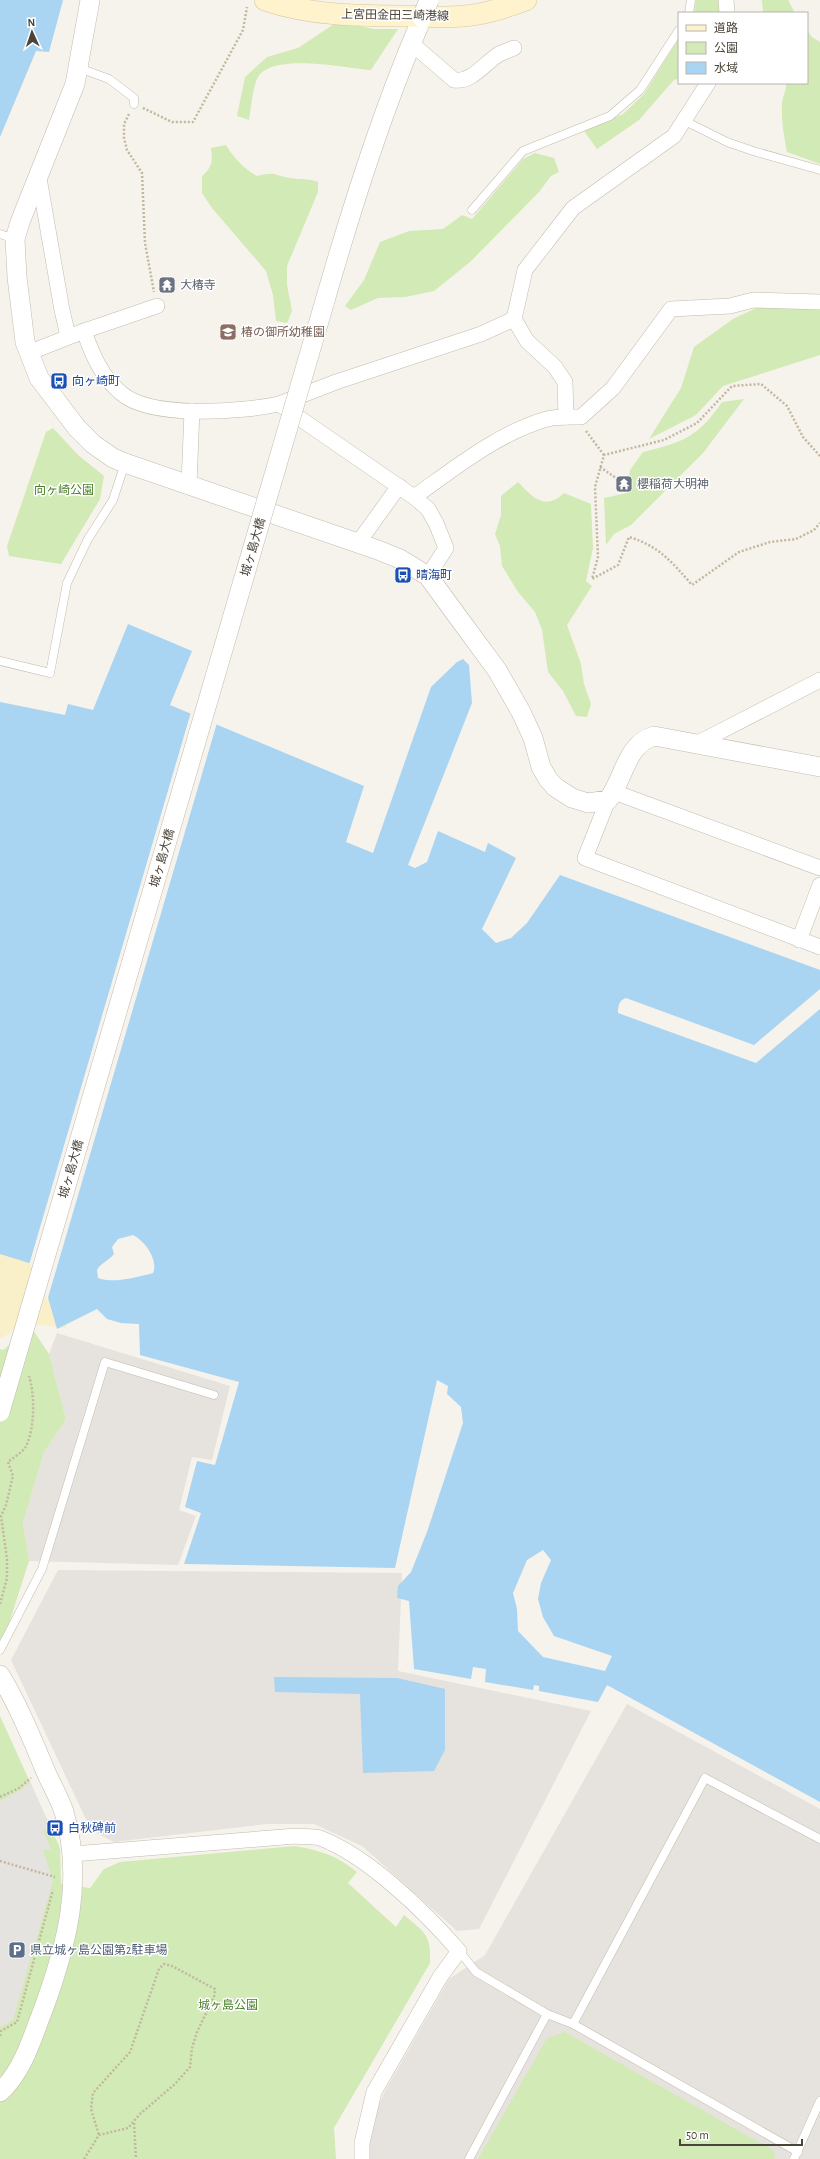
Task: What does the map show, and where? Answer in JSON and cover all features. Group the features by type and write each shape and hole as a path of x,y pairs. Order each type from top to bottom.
{"main road":[{"name":"上宮田金田三崎港線","path":"264,0 299,9 332,13 446,17 478,14 506,8 526,0"}],"street":[{"path":"90,0 79,68 68,105 39,178 8,236 28,353 38,378 77,428 94,444 113,458 358,543 400,559 428,576 497,670 522,712 533,738 541,767 548,779 555,787 572,798 588,803 611,796 820,868"},
{"name":"城ヶ島大橋","path":"0,1412 362,178 413,38 430,0"},
{"path":"726,0 727,12"},
{"path":"413,38 454,80 460,81 468,78 500,54 514,48"},
{"path":"566,417 566,382 555,367 527,341 514,319 525,270 573,208 674,136 707,84"},
{"path":"39,178 62,310 68,336"},
{"path":"414,497 464,460 508,435 548,419 566,417 581,418 613,388 671,309 730,306 753,300 820,302"},
{"path":"28,353 68,336 157,306"},
{"path":"84,331 91,352 104,376 121,394 134,402 147,407 192,411 258,409 279,404 336,382 481,334 514,319"},
{"path":"279,404 399,486 428,509 436,523 446,548 428,576"},
{"path":"189,484 192,411"},
{"path":"358,543 399,486"},
{"path":"698,743 820,680"},
{"path":"820,767 664,736 645,738 633,750 611,796 585,858 820,948"},
{"path":"799,940 820,885"},
{"path":"0,1675 14,1700 63,1810 73,1854 74,1882 70,1916 49,1992 22,2062 12,2078 0,2092"},
{"path":"73,1854 296,1836 318,1838 366,1863 440,1929 459,1951 436,1984 374,2092 362,2143 362,2159"}],"lane":[{"path":"689,12 691,0"},
{"path":"472,210 523,151 610,116 640,90 678,32"},
{"path":"79,68 109,79 134,98 134,104"},
{"path":"685,121 753,152 820,170"},
{"path":"0,661 50,673 67,582 88,539 113,500 125,463"},
{"path":"0,1650 42,1569 105,1362 214,1395"},
{"path":"573,2024 705,1778 820,1839"},
{"path":"459,1951 476,1972 547,2014 573,2024 796,2155 820,2101"},
{"path":"469,2159 547,2014"}],"path":[{"path":"157,306 145,243 142,173 127,150 124,138 124,124 134,104 172,122 193,122 243,30 248,0"},
{"path":"604,455 664,440 697,423 732,386 761,384 787,406 803,437 820,456"},
{"path":"581,418 586,431 604,455"},
{"path":"604,455 595,487 598,557 592,579 618,565 629,537 646,542 666,556 692,585 739,552 770,542 796,539 814,530 820,523"},
{"path":"600,467 616,478"},
{"path":"0,1604 7,1578 7,1559 0,1516 6,1505 13,1476 8,1462 25,1448 32,1430 33,1388 28,1373"},
{"path":"0,1798 19,1788 44,1768"},
{"path":"0,1861 56,1877"},
{"path":"55,1872 56,1881"},
{"path":"0,2036 1,2031 16,2022 54,1889"},
{"path":"84,2159 98,2135 91,2109 93,2093 130,2052 159,1969 164,1964 172,1966 215,1989 214,1997 197,2032 192,2048 190,2067 174,2084 140,2114 134,2123 120,2131 98,2135"},
{"path":"134,2123 136,2159"}],"shaded area":[{"path":"57,1333 230,1386 212,1460 192,1457 179,1510 196,1516 178,1565 29,1561 23,1523 44,1452 66,1419 49,1354"},
{"path":"58,1570 402,1573 398,1671 591,1711 479,1929 457,1931 362,1846 314,1824 266,1824 114,1842 91,1830 11,1660"},
{"path":"627,1704 820,1809 820,2159 366,2159 365,2137 385,2091 449,1979 485,1955"},
{"name":"県立城ヶ島公園第2駐車場","path":"30,1781 50,1828 43,1830 51,1849 43,1850 53,1881 13,2020 0,2027 0,1801 22,1789"}],"green space":[{"path":"696,0 722,0 722,12 694,12"},
{"path":"762,0 788,0 794,12 763,12"},
{"path":"334,24 348,24 374,29 398,29 371,70 298,63 283,64 271,67 261,73 258,77 253,95 249,120 237,116 245,77 267,57 298,48"},
{"path":"808,31 812,37 820,42 820,164 787,152 782,122 782,101 786,84 808,84"},
{"path":"678,40 678,78 673,81 639,120 597,149 584,131 623,114 644,94"},
{"path":"226,145 240,163 257,176 271,174 318,182 318,192 287,266 287,285 292,311 287,323 276,321 273,295 266,271 212,208 202,193 202,176 211,164 211,148"},
{"path":"535,153 554,158 559,172 551,176 539,192 470,262 434,291 405,297 378,298 351,310 345,306 364,280 380,242 409,231 443,229 462,215 472,219 523,159"},
{"path":"820,296 820,355 723,386 696,415 649,439 681,388 694,347 733,319 773,300"},
{"path":"744,399 703,453 631,525 614,534 606,545 604,498 627,493 630,470 643,452 669,445 688,437 705,424 722,402"},
{"name":"向ヶ崎公園","path":"53,428 78,455 104,476 100,499 61,564 9,556 7,546 46,432"},
{"path":"518,482 534,497 545,502 551,501 564,493 591,504 593,548 586,581 592,586 567,625 581,664 584,684 591,704 587,717 576,716 563,691 548,672 542,630 535,612 518,592 502,566 500,546 495,534 501,515 501,496"},
{"path":"31,1327 49,1354 66,1419 44,1452 23,1523 29,1561 5,1636 0,1639 0,1349 3,1350"},
{"name":"城ヶ島公園","path":"0,1716 60,1848 61,1884 90,1888 104,1869 120,1862 295,1846 328,1854 342,1861 357,1872 348,1883 396,1927 404,1915 422,1930 428,1940 430,1963 334,2128 336,2159 0,2159"},
{"path":"565,2032 774,2151 775,2159 478,2159 547,2038"}],"sand":[{"path":"0,1246 32,1251 60,1282 66,1328 25,1323 0,1339"}],"water":[{"path":"0,0 63,0 49,52 36,51 0,137"},
{"path":"128,624 192,651 170,705 364,786 346,842 373,853 431,687 457,662 463,659 469,665 472,703 408,865 415,868 427,862 438,831 485,852 488,843 516,858 482,929 496,943 511,938 527,923 560,875 820,970 820,989 754,1045 626,998 619,1004 618,1013 756,1063 820,1009 820,1802 607,1685 598,1702 539,1691 539,1686 534,1685 533,1690 485,1682 486,1669 473,1667 471,1679 414,1669 409,1601 397,1598 398,1586 411,1572 427,1532 463,1423 461,1407 447,1394 448,1386 437,1380 395,1568 184,1564 201,1513 185,1507 197,1461 215,1465 239,1382 140,1355 139,1324 121,1323 107,1319 97,1309 57,1329 39,1266 0,1254 0,702 65,715 68,704 93,710","holes":["133,1235 146,1246 152,1257 154,1262 153,1273 118,1280 104,1280 98,1278 97,1270 114,1254 112,1247 118,1239"]},
{"path":"274,1677 397,1678 445,1689 445,1750 434,1771 363,1773 360,1694 275,1692"}],"pier":[{"path":"191,712 217,723 47,1301 37,1267 29,1265"},
{"path":"543,1550 551,1560 541,1583 538,1599 543,1617 554,1636 612,1656 605,1671 543,1657 518,1631 517,1609 513,1593 527,1560"}],"place":[{"name":"大椿寺","path":"167,285"},
{"name":"椿の御所幼稚園","path":"228,332"},
{"name":"向ヶ崎町","path":"59,381"},
{"name":"櫻稲荷大明神","path":"624,484"},
{"name":"晴海町","path":"403,575"},
{"name":"白秋碑前","path":"55,1828"},
{"name":"県立城ヶ島公園第2駐車場","path":"17,1950"}]}
